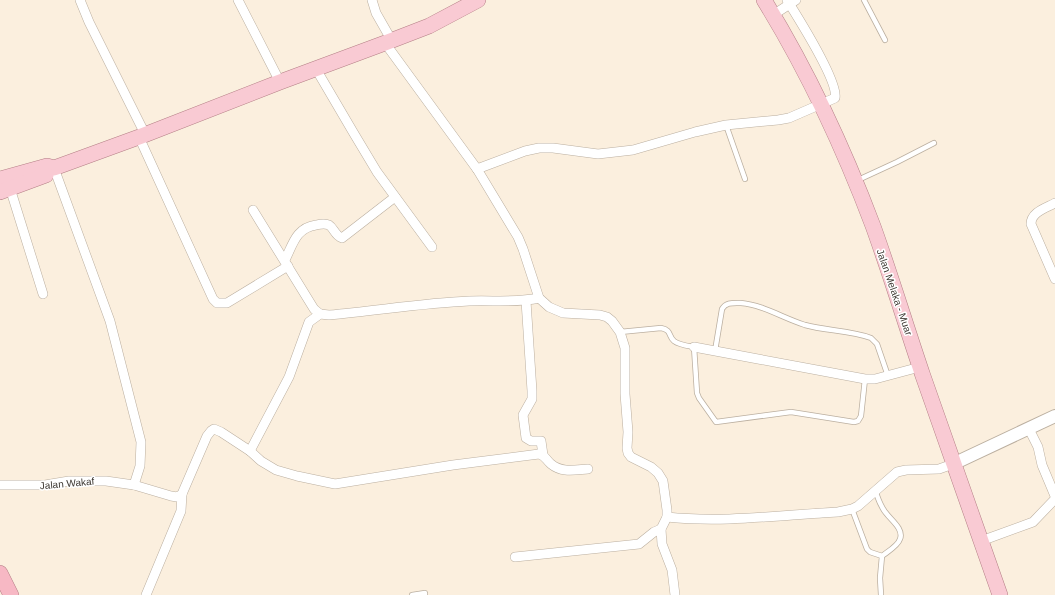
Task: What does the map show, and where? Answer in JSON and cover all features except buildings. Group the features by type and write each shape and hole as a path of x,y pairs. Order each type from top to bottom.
{"highway":[{"path":"0,573 11,595"},
{"path":"0,580 6,595"}],"main road":[{"path":"3,187 50,173 54,168 429,26 478,0"},
{"name":"Jalan Melaka - Muar","path":"764,0 820,104 855,181 875,233 953,464 1000,595"}],"street":[{"path":"80,0 142,135 213,300 217,303 227,303 286,263 302,229 308,226 326,224 329,225 338,237 342,238 395,197"},
{"path":"238,0 280,82"},
{"path":"372,0 388,42 477,169 518,237 524,249 539,298 550,307 563,313 607,317 620,332 625,348 625,394 628,432 626,448 631,457 658,473 663,482 665,491 666,517 661,528 662,544 672,570 675,595"},
{"path":"477,169 525,151 539,148 553,148 598,154 633,150 695,132 726,125 789,118 835,98 836,94 834,86 791,1 773,15"},
{"path":"316,69 377,172 432,247"},
{"path":"54,168 110,321 141,442 140,466 134,485"},
{"path":"3,187 43,294"},
{"path":"1055,203 1034,216 1031,220 1031,224 1055,279"},
{"path":"253,210 314,309 320,314 329,315 470,301 526,301 539,298"},
{"path":"526,301 532,399 523,415 526,438 531,441 541,441 543,455"},
{"path":"250,451 289,377 309,322 320,314"},
{"path":"694,347 865,379 875,379 920,367"},
{"path":"666,517 692,520 714,520 838,512 852,509 858,506 897,472 906,470 940,469 1055,416"},
{"path":"146,595 181,512 182,494 207,436 213,429 221,432 276,470 335,484 527,454 543,455 555,467 565,471 588,469"},
{"path":"981,541 1033,522 1055,498 1042,465 1038,447 1029,429"},
{"name":"Jalan Wakaf","path":"0,485 45,485 87,480 134,485 177,497 182,494"},
{"path":"515,557 639,544 661,528"}],"lane":[{"path":"864,0 885,40"},
{"path":"726,125 745,178"},
{"path":"855,181 897,162 934,142"},
{"path":"715,351 722,309 728,303 742,303 760,308 805,325 871,338 877,344 888,376"},
{"path":"620,332 661,328 666,329 670,333 672,340 676,343 694,347 697,393 716,422 791,412 854,422 858,421 861,416 865,379"},
{"path":"875,490 880,504 896,525 901,536 899,541 882,556 880,578 881,595"},
{"path":"852,509 867,549 870,552 882,556"},
{"path":"412,595 425,593 425,595"}]}
